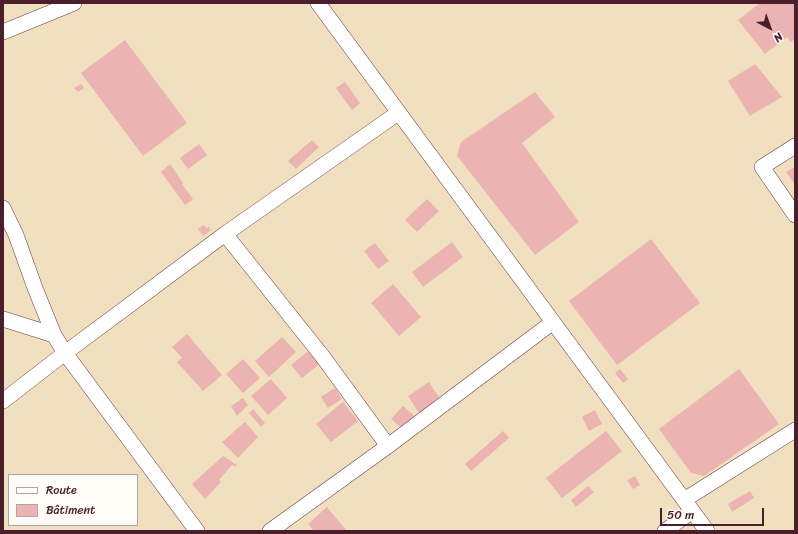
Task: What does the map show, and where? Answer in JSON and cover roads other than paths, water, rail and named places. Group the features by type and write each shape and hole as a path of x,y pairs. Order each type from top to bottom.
{"street":[{"path":"3,32 74,3"},
{"path":"318,3 707,531"},
{"path":"3,401 225,234 398,112"},
{"path":"795,146 762,167 795,215"},
{"path":"3,208 16,235 54,335 65,353 197,531"},
{"path":"225,234 323,357 388,446"},
{"path":"3,319 54,335"},
{"path":"270,531 388,446 553,322"},
{"path":"665,531 688,505 795,430"}]}
